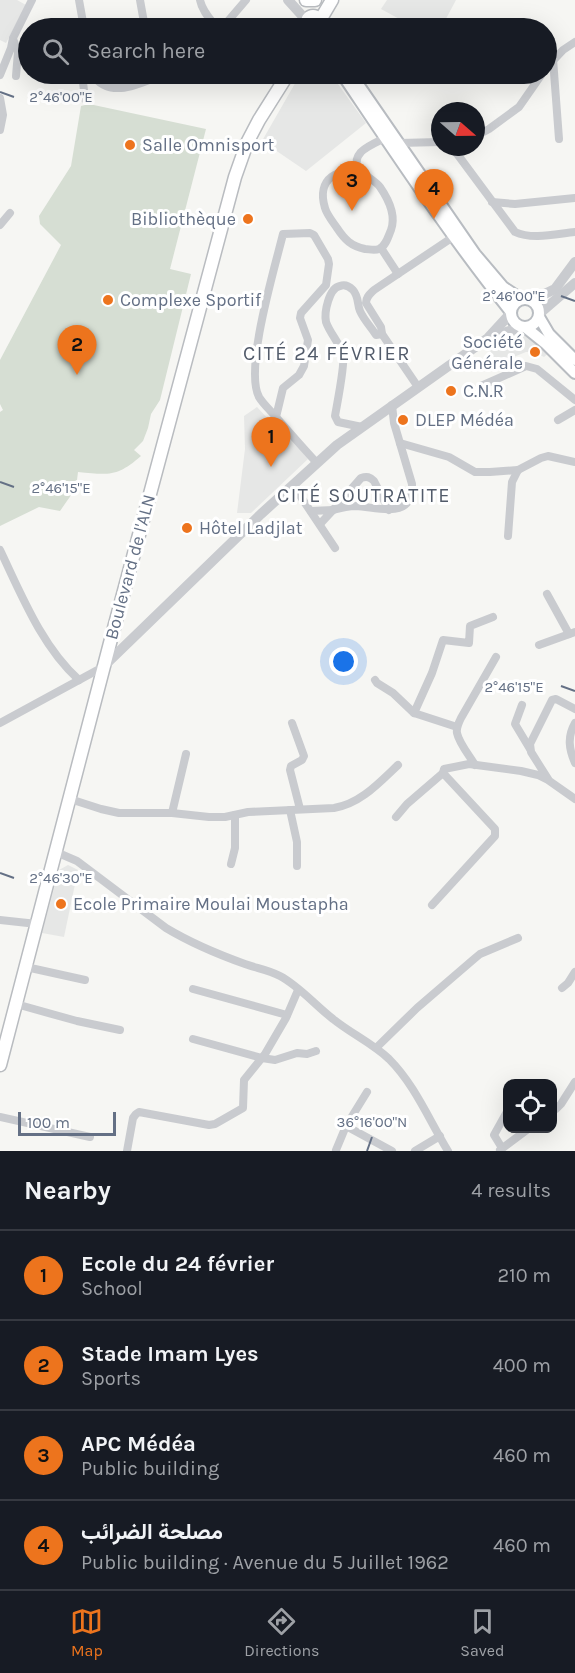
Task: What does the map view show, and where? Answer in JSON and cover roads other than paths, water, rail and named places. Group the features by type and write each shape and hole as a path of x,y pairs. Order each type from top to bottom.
{"main road":[{"path":"306,0 315,0"},
{"path":"317,18 330,0"},
{"name":"Boulevard de l'ALN","path":"0,1065 4,1033 16,1004 26,967 235,177 251,135 281,84"},
{"path":"349,84 385,138 457,235 500,283 538,306 539,315 549,334 575,360"},
{"path":"358,84 399,143 484,279 511,312 516,323 546,343 575,373"},
{"path":"511,312 516,302 527,300"},
{"path":"524,327 534,324 539,315"}],"street":[{"path":"23,18 32,0"},
{"path":"79,0 82,18"},
{"path":"140,0 143,18"},
{"path":"200,0 209,18"},
{"path":"231,18 246,0"},
{"path":"288,0 307,18"},
{"path":"296,0 309,18"},
{"path":"0,75 18,28"},
{"path":"13,38 18,52 16,76"},
{"path":"557,55 575,42"},
{"path":"83,84 85,99"},
{"path":"101,84 111,88 137,84"},
{"path":"485,131 519,107 535,84"},
{"path":"555,84 559,139"},
{"path":"0,98 3,116 0,130"},
{"path":"364,176 357,163 359,155 385,138"},
{"path":"399,143 431,142"},
{"path":"459,156 515,232 530,236 575,232"},
{"path":"356,172 372,180 380,188 392,211 393,220 386,244 381,248 372,250 350,244 326,212 323,191 326,183 335,174 356,172"},
{"path":"492,202 515,204 575,198"},
{"path":"0,225 10,213"},
{"path":"276,417 283,388 299,375 304,366 308,340 300,318 301,313 322,290 327,278 328,259 317,238 310,233 283,234 263,314 254,379 260,398 276,417 317,463"},
{"path":"418,387 382,334 381,327 366,303 366,299 374,290 457,235"},
{"path":"381,248 399,274"},
{"path":"539,315 567,285 567,271 575,262"},
{"path":"362,427 338,422 335,416 344,357 327,322 326,315 333,289 345,285 351,287 358,298 362,315 376,335 382,334"},
{"path":"527,300 567,285"},
{"path":"0,723 104,667 337,445 488,338 511,312"},
{"path":"488,338 524,327"},
{"path":"482,386 526,366 537,369 575,400"},
{"path":"311,512 355,506 389,510 400,508 410,498 412,484 392,405"},
{"path":"558,420 575,410"},
{"path":"400,443 449,457 475,472 518,470 548,456 575,462"},
{"path":"508,536 512,482 518,470"},
{"path":"320,524 366,476 374,481 389,510"},
{"path":"293,485 335,548"},
{"path":"0,550 51,649 79,680"},
{"path":"539,645 572,633 546,594"},
{"path":"414,713 432,673 442,640 469,643 470,626 493,617"},
{"path":"475,765 460,740 457,727 496,657"},
{"path":"375,680 414,713 457,727"},
{"path":"531,752 532,737 552,700 556,699 575,709"},
{"path":"522,705 515,724 548,780"},
{"path":"292,723 304,756 302,760 291,766 290,770 300,809"},
{"path":"575,723 569,740 575,764"},
{"path":"172,813 186,754"},
{"path":"396,817 407,804 443,773 444,769 469,764 521,771 548,780 575,799"},
{"path":"69,799 119,813 172,813 209,817 248,812 344,806 372,789 398,765"},
{"path":"432,906 496,833 495,829 443,773"},
{"path":"290,810 297,842 297,866"},
{"path":"231,864 235,848 235,815"},
{"path":"56,852 76,861 178,935 211,951 279,975 335,1021 376,1048 402,1075 422,1104 448,1151"},
{"path":"0,920 37,924"},
{"path":"376,1048 417,1008 474,959 518,938"},
{"path":"26,967 85,980"},
{"path":"562,988 575,972"},
{"path":"193,989 287,1015"},
{"path":"127,1151 133,1118 139,1112 209,1125 243,1108 244,1080 262,1058 287,1015 298,990"},
{"path":"16,1004 120,1030"},
{"path":"193,1039 275,1060 297,1053 307,1054 316,1051"},
{"path":"557,1108 575,1082"},
{"path":"336,1150 346,1126 367,1092"},
{"path":"0,1117 90,1137"},
{"path":"503,1118 494,1135 500,1150 523,1133"},
{"path":"346,1126 392,1151"},
{"path":"416,1151 440,1136"}],"place":[{"name":"Salle Omnisport","path":"130,145"},
{"name":"APC Médéa","path":"352,211"},
{"name":"Bibliothèque","path":"248,219"},
{"name":"مصلحة الضرائب","path":"434,219"},
{"name":"Complexe Sportif","path":"108,300"},
{"name":"Société Générale","path":"535,352"},
{"name":"Stade Imam Lyes","path":"77,375"},
{"name":"C.N.R","path":"451,391"},
{"name":"DLEP Médéa","path":"403,420"},
{"name":"Ecole du 24 février","path":"271,467"},
{"name":"Hôtel Ladjlat","path":"187,528"},
{"name":"Ecole Primaire Moulai Moustapha","path":"61,904"}],"district":[{"name":"CITÉ 24 FÉVRIER","path":"327,353"},
{"name":"CITÉ SOUTRATITE","path":"364,495"}]}
